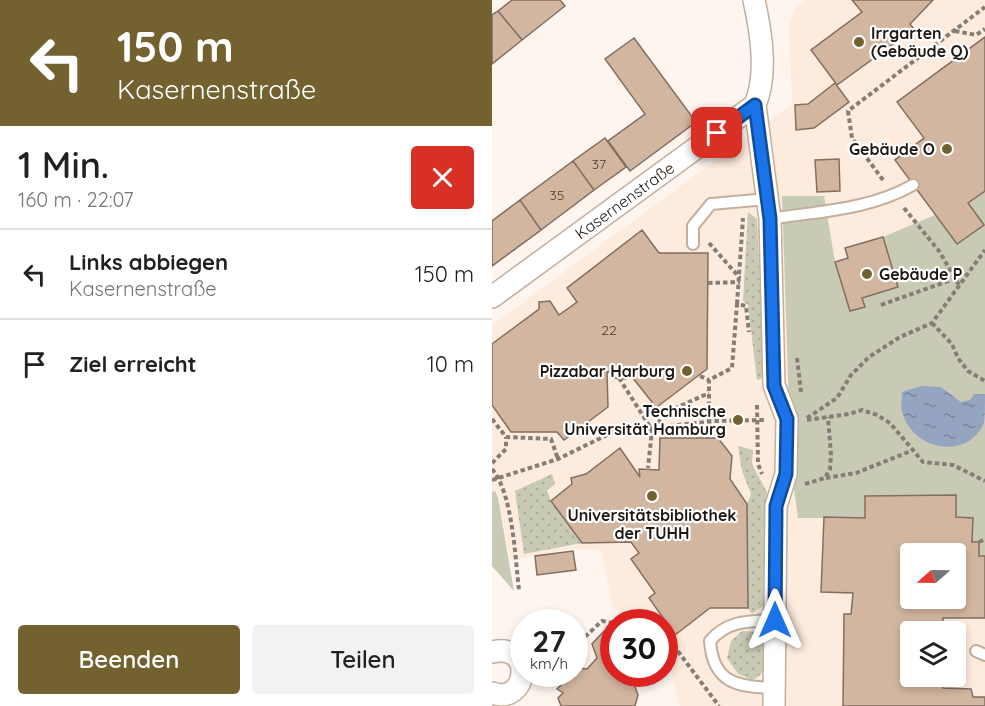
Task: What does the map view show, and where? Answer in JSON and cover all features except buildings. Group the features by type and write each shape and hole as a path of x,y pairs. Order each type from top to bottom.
{"street":[{"path":"754,0 762,75 761,91 755,105 768,209 774,386 787,419 786,474 776,506 774,697"},
{"name":"Kasernenstraße","path":"492,297 755,105"},
{"path":"492,652 507,651 514,655 522,669 519,685 513,691 505,694 492,693"}],"lane":[{"path":"693,244 693,226 711,204 768,209 849,209 894,196 913,185"},
{"path":"774,697 730,682 718,671 711,656 710,640 718,631 730,625 744,621 775,620"}],"path":[{"path":"959,285 939,252 852,138 848,111 985,7"},
{"path":"954,31 976,35 985,29"},
{"path":"709,380 732,368 743,235"},
{"path":"706,240 740,280"},
{"path":"985,250 932,323 900,337 869,357 851,375 837,398 802,421 862,410 878,415 890,423 911,451 923,462 953,465 985,481"},
{"path":"881,305 954,279"},
{"path":"708,283 740,280"},
{"path":"737,304 746,306 750,340"},
{"path":"932,323 952,344 958,358 968,371 984,380"},
{"path":"700,376 709,380"},
{"path":"618,378 652,430"},
{"path":"709,380 709,422"},
{"path":"648,468 652,430 667,412 709,393"},
{"path":"492,480 558,459 613,432 652,430 709,422 758,420 756,397"},
{"path":"825,478 830,468 831,455 828,417"},
{"path":"492,418 506,437 506,449 492,463"},
{"path":"506,437 551,439 558,459"},
{"path":"782,485 808,484 825,478 856,473 911,451"},
{"path":"492,469 500,478 507,507 519,590"},
{"path":"979,542 985,539"},
{"path":"588,634 600,623"},
{"path":"678,651 719,706"}],"shaded area":[{"name":"Technische Universität Hamburg","path":"805,0 985,0 985,706 680,706 675,687 678,687 678,609 616,609 613,607 601,550 571,549 510,560 502,515 492,523 492,325 792,104 789,25 794,9"}],"green space":[{"path":"985,191 985,556 979,556 972,542 973,518 956,517 956,495 865,496 865,518 798,518 791,468 782,196 824,196 835,262 850,311 864,307 862,298 898,287 883,237 935,215 957,244 983,225 968,203"},
{"path":"748,212 757,219 764,377 757,380 748,305 743,301"},
{"path":"738,446 753,450 752,464 771,500 768,602 752,614 748,608 747,504 751,494 742,471"},
{"path":"552,474 555,484 547,490 551,501 582,543 524,554 515,491"},
{"path":"495,491 514,591 492,566 492,492"},
{"path":"742,631 761,632 767,646 767,665 764,671 753,680 738,674 727,658 731,641"}],"water":[{"path":"921,386 941,387 961,402 970,400 974,394 985,394 984,423 976,435 955,446 942,446 918,437 909,427 901,404 902,392"}],"place":[{"name":"Irrgarten (Gebäude Q)","path":"859,42"},
{"name":"Gebäude O","path":"947,149"},
{"name":"Gebäude P","path":"867,274"},
{"name":"Pizzabar Harburg","path":"687,371"},
{"name":"Technische Universität Hamburg","path":"738,420"},
{"name":"Universitätsbibliothek der TUHH","path":"652,496"}],"route":[{"path":"717,133 755,105 770,219 774,292 774,386 787,419 786,474 776,506 775,620"}]}
